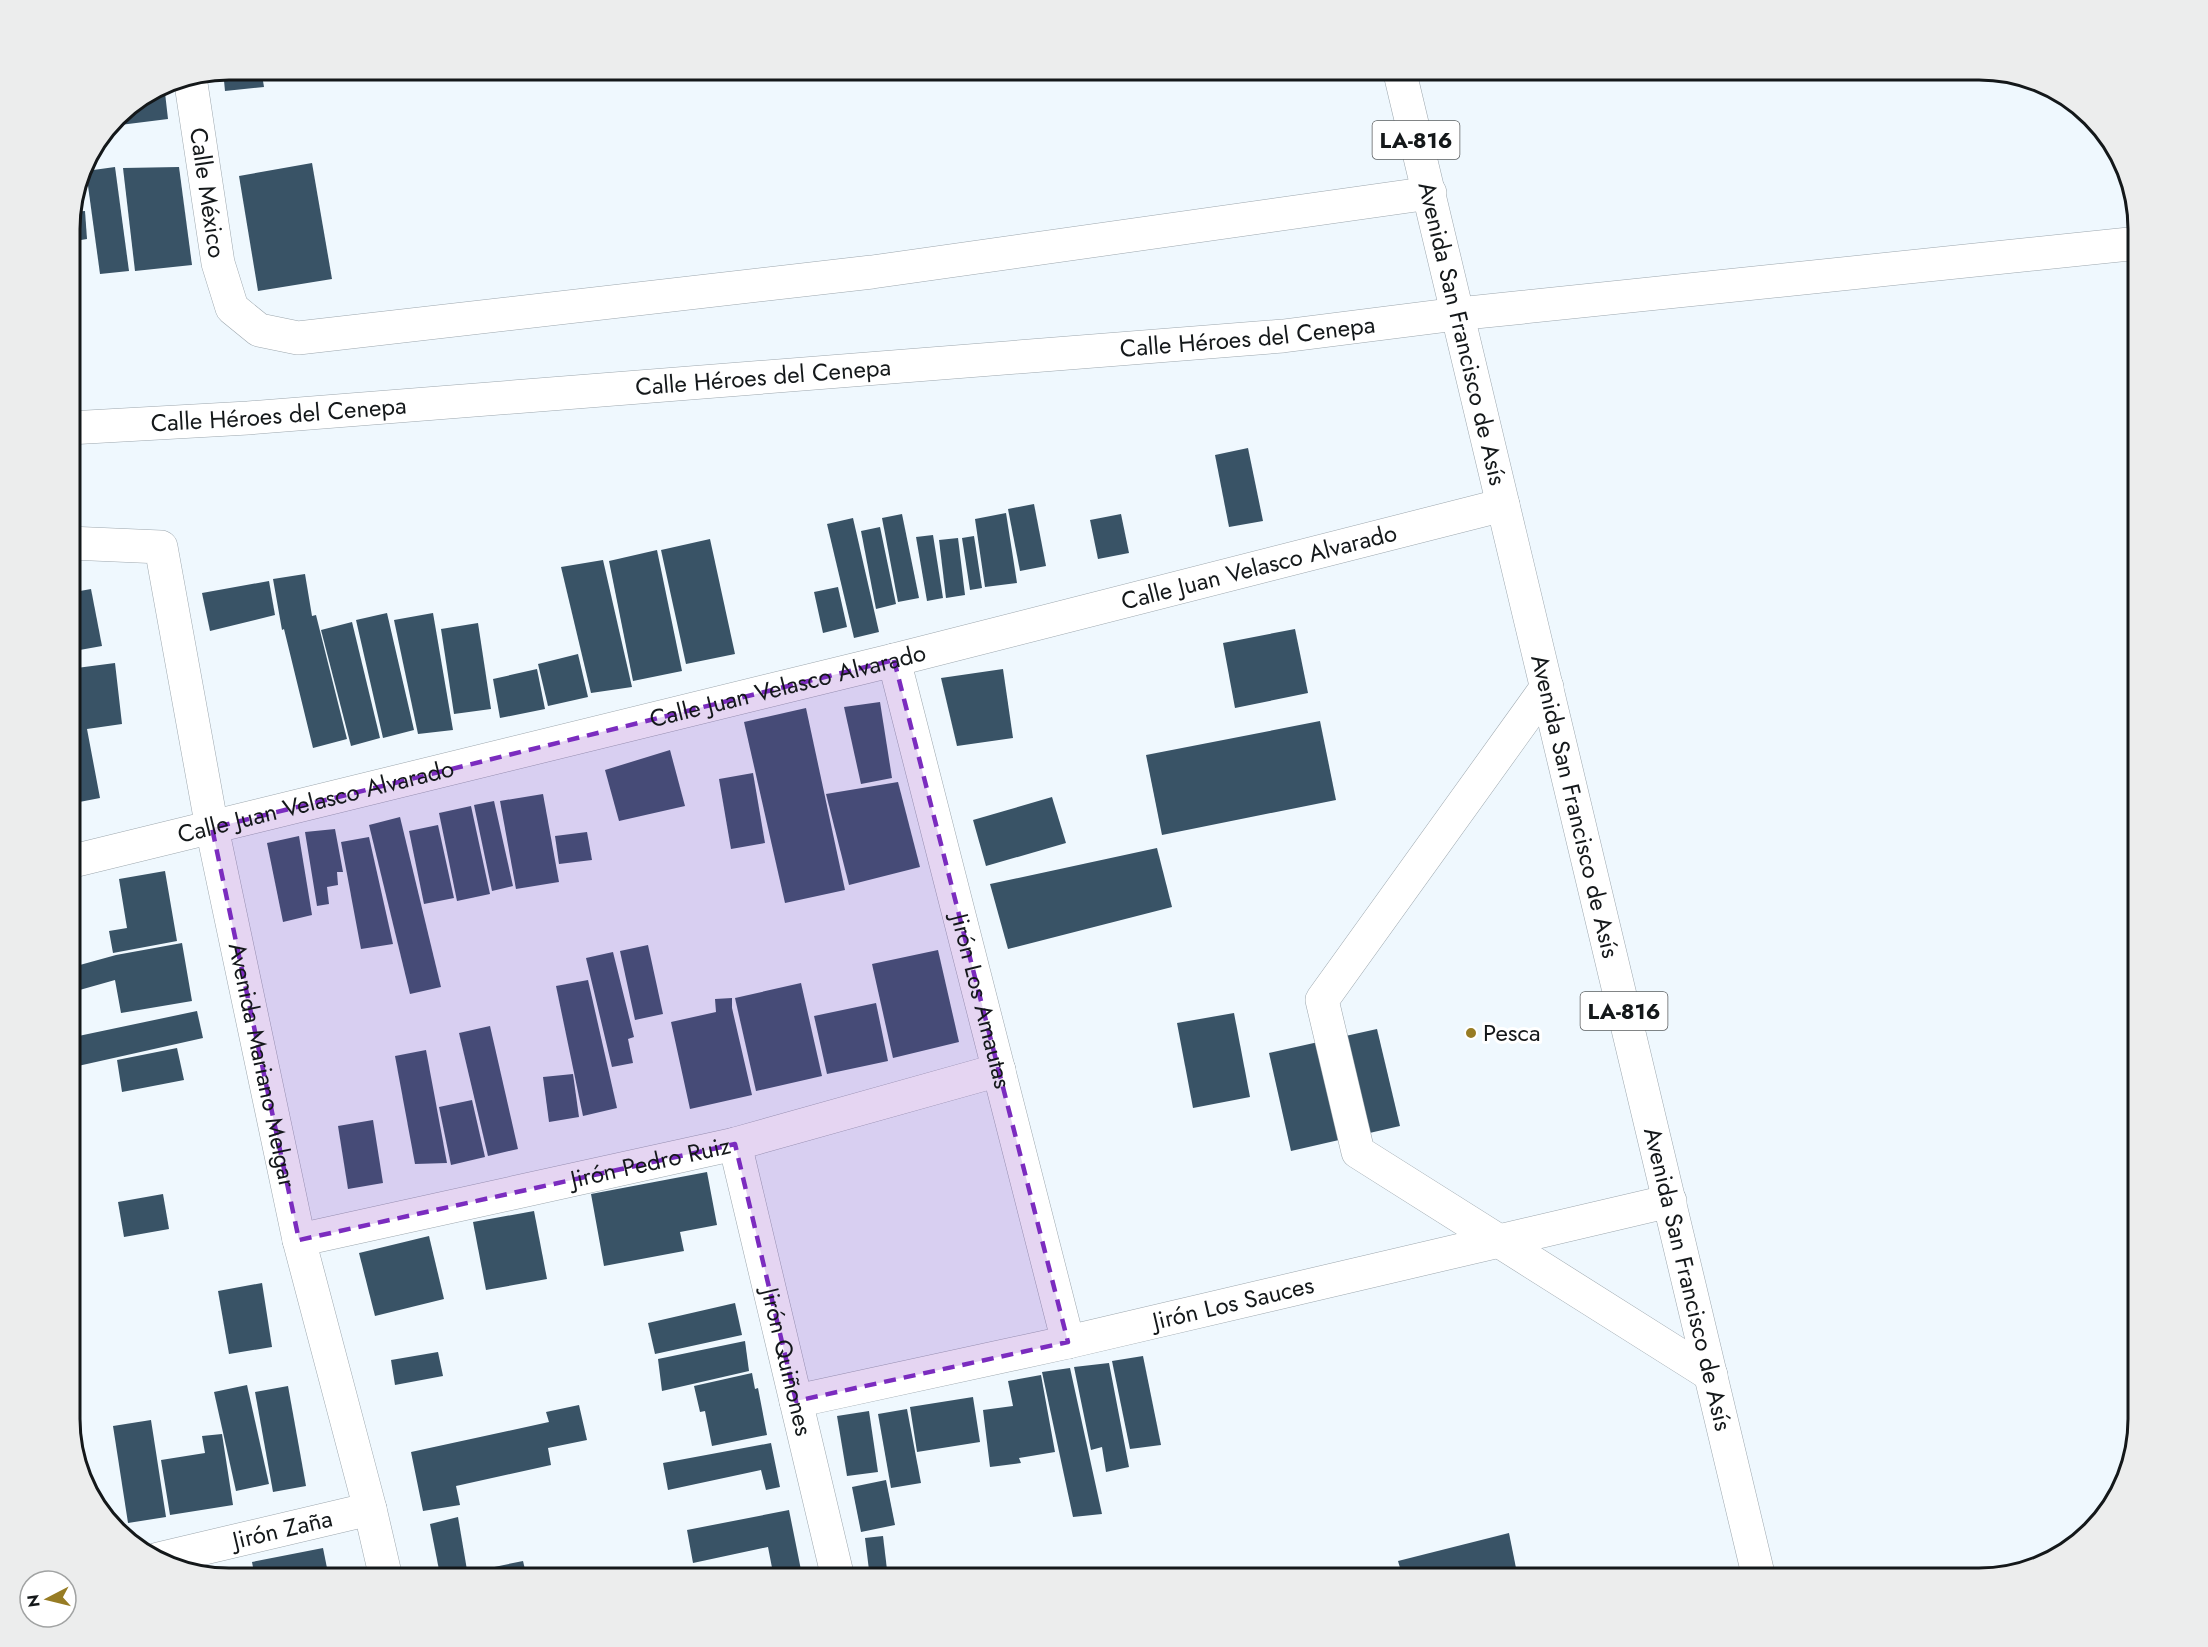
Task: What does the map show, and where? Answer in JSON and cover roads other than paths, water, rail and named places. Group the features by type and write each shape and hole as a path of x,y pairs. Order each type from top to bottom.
{"main road":[{"name":"Avenida San Francisco de Asís","path":"1401,79 1757,1568"},
{"name":"Calle México","path":"191,84 218,263 232,308 259,330 298,338 872,273 1431,202"},
{"name":"Calle Héroes del Cenepa","path":"80,427 248,418 1271,337 1455,306 2128,244"},
{"name":"Calle Juan Velasco Alvarado","path":"80,859 894,660 1503,505"},
{"name":"Avenida Mariano Melgar","path":"80,543 161,547 212,828 299,1240 384,1568"},
{"name":"Jirón Los Amautas","path":"894,660 1068,1342"},
{"path":"1547,687 1322,1000 1358,1152 1711,1375"},
{"name":"Jirón Pedro Ruiz","path":"299,1240 735,1144 999,1070"},
{"name":"Jirón Quiñones","path":"735,1144 836,1568"},
{"name":"Jirón Los Sauces","path":"796,1401 1068,1342 1670,1201"},
{"name":"Jirón Zaña","path":"171,1556 370,1509"}],"place":[{"name":"Pesca","path":"1471,1033"}]}
